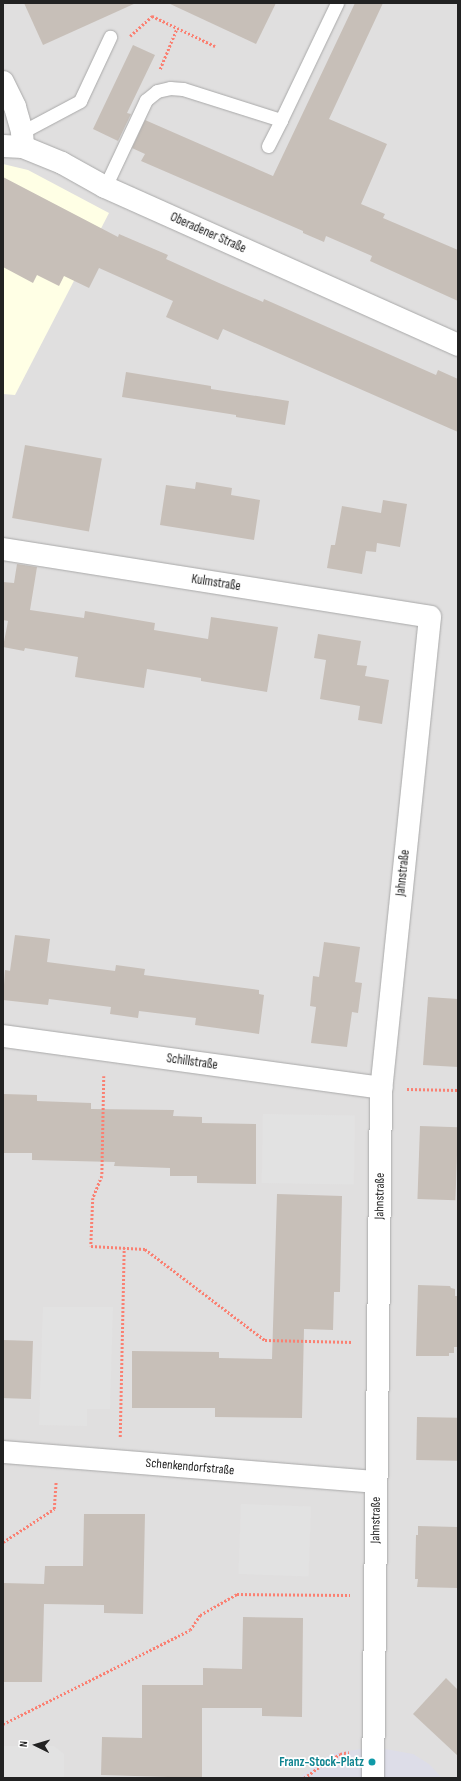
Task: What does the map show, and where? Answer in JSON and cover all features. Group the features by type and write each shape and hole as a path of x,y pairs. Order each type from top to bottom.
{"street":[{"path":"3,82 15,107 16,142"},
{"name":"Oberadener Straße","path":"16,142 62,163 105,187 458,345"},
{"name":"Kulmstraße","path":"3,549 430,617"},
{"name":"Jahnstraße","path":"373,1778 382,1088 430,617"},
{"name":"Schillstraße","path":"3,1036 382,1088"},
{"name":"Schenkendorfstraße","path":"3,1452 376,1482"}],"lane":[{"path":"268,146 337,3"},
{"path":"16,142 80,101 110,37"},
{"path":"105,187 146,100 157,91 170,88 183,89 280,120"}],"path":[{"path":"110,37 125,40 152,16 215,46"},
{"path":"157,91 154,84 178,28"},
{"path":"105,1050 102,1176 93,1198 91,1246 145,1249 266,1340 378,1342"},
{"path":"382,1088 458,1090"},
{"path":"119,1462 124,1248"},
{"path":"3,1542 54,1509 58,1456"},
{"path":"3,1724 190,1630 200,1615 237,1594 375,1595"},
{"path":"304,1778 340,1754 351,1751"}],"shaded area":[{"path":"3,3 458,3 458,1778 3,1778"},
{"path":"3,164 28,170 109,213 15,395 3,394"},
{"path":"263,1114 355,1116 354,1185 262,1183"},
{"path":"43,1307 113,1307 110,1409 87,1409 87,1426 39,1425"},
{"path":"241,1504 311,1506 309,1576 239,1574"},
{"path":"3,1746 54,1746 64,1754 64,1778 3,1778"},
{"name":"Franz-Stock-Platz","path":"374,1747 413,1754 429,1764 442,1778 299,1778 322,1759 335,1753"}],"building":[{"path":"24,3 136,3 43,45"},
{"path":"168,3 276,3 256,44"},
{"path":"355,3 383,3 329,119 387,144 361,204 385,214 383,218 458,250 458,301 370,261 372,256 326,236 324,242 303,233 303,231 141,161 145,154 132,148 145,120 273,176"},
{"path":"133,45 155,55 127,113 131,114 118,141 93,129"},
{"path":"3,177 118,237 119,234 168,255 166,259 219,283 263,302 264,299 436,375 438,370 458,379 458,432 223,329 218,340 166,317 173,301 99,268 89,288 64,276 59,286 37,275 33,283 3,267"},
{"path":"126,372 211,386 211,389 289,401 285,425 236,417 236,415 122,397"},
{"path":"25,445 102,459 89,531 12,518"},
{"path":"196,482 232,488 231,495 260,500 254,540 160,525 166,485 195,489"},
{"path":"383,500 407,504 400,547 377,543 376,552 366,551 362,574 327,568 331,545 335,545 342,506 381,513"},
{"path":"17,564 37,567 30,610 84,618 85,611 155,623 154,630 208,639 211,617 278,627 267,692 201,681 201,678 147,669 144,688 75,677 78,657 25,648 24,651 3,647 8,621 3,620 3,582 14,583"},
{"path":"318,634 361,641 357,665 367,666 365,676 389,680 382,724 358,720 360,706 320,699 326,660 314,658"},
{"path":"15,935 50,939 47,962 115,971 116,965 145,969 144,975 259,990 259,994 264,995 259,1034 195,1025 196,1018 139,1011 138,1018 110,1014 111,1007 49,999 48,1005 3,1000 5,970 10,971"},
{"path":"324,942 360,947 355,982 362,983 358,1013 352,1012 347,1047 311,1043 316,1007 310,1006 313,976 319,977"},
{"path":"428,997 458,999 458,1067 423,1065"},
{"path":"3,1094 37,1095 37,1101 91,1103 91,1109 174,1110 173,1116 202,1117 202,1123 256,1124 256,1184 197,1183 197,1176 170,1176 170,1168 114,1166 115,1162 32,1160 32,1153 4,1153"},
{"path":"420,1126 458,1127 455,1200 417,1199"},
{"path":"277,1194 342,1196 340,1292 334,1292 333,1330 304,1329 302,1418 215,1417 215,1408 132,1408 132,1351 219,1352 219,1358 272,1359"},
{"path":"418,1285 450,1286 451,1288 455,1289 455,1296 458,1296 458,1347 454,1347 454,1353 449,1353 449,1356 416,1356"},
{"path":"3,1340 33,1341 31,1399 3,1398"},
{"path":"417,1417 458,1418 457,1461 416,1460"},
{"path":"84,1514 145,1514 143,1614 104,1613 104,1605 44,1604 42,1682 3,1682 3,1583 44,1584 45,1566 83,1566"},
{"path":"418,1526 457,1527 457,1588 417,1587 418,1579 415,1579 416,1535 418,1535"},
{"path":"243,1617 303,1618 302,1717 262,1716 262,1708 202,1708 202,1778 101,1775 102,1737 142,1738 142,1685 203,1685 203,1668 242,1669"},
{"path":"446,1678 458,1690 458,1756 413,1714"}],"place":[{"name":"Franz-Stock-Platz","path":"372,1762"}]}
